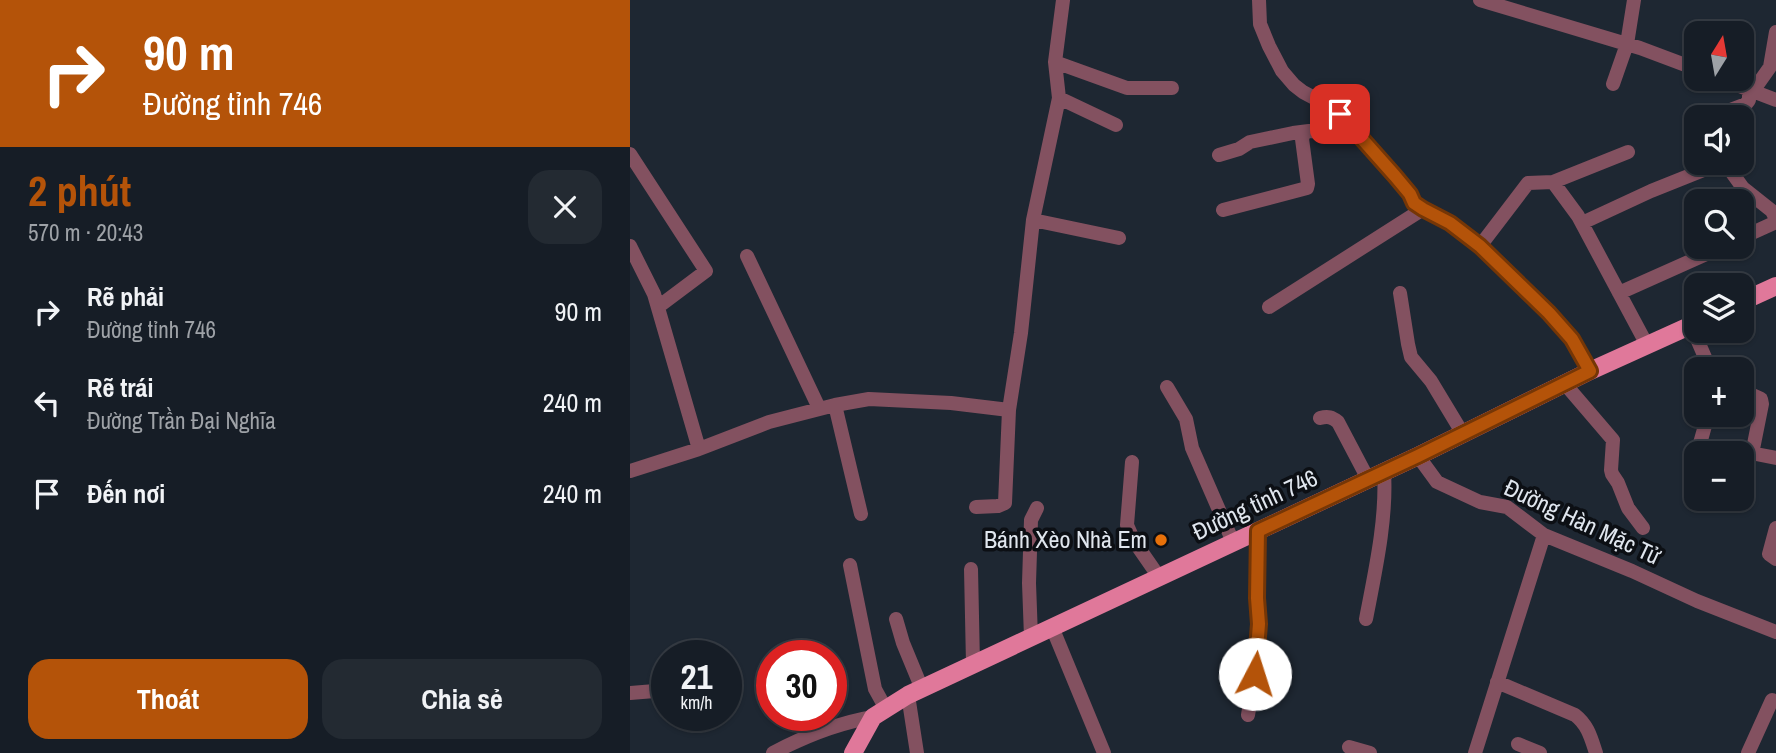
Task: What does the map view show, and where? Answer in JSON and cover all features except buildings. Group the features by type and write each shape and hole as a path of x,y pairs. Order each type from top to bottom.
{"main road":[{"path":"1754,296 1776,286"},
{"name":"Đường tỉnh 746","path":"853,753 880,713 915,692 1684,328"}],"street":[{"path":"976,507 1005,503 1009,410 1021,334 1033,220 1059,98 1055,62 1063,0"},
{"path":"1259,0 1259,24 1282,71 1303,92 1335,109 1395,176 1414,203 1450,223 1480,246 1557,321 1572,339 1590,371"},
{"path":"1480,0 1627,44 1684,65"},
{"path":"1613,85 1627,44 1634,0"},
{"path":"1754,86 1770,67 1776,32"},
{"path":"1055,62 1127,88 1172,88"},
{"path":"1754,91 1776,100"},
{"path":"1059,98 1116,125"},
{"path":"1219,155 1251,142 1293,133 1337,133 1354,129"},
{"path":"1223,210 1307,188 1302,139 1304,133"},
{"path":"1480,246 1528,183 1553,182 1628,152"},
{"path":"630,154 706,271 657,307"},
{"path":"1582,223 1692,175"},
{"path":"1733,175 1743,188 1772,211 1776,221 1754,232"},
{"path":"1553,182 1582,223 1647,345"},
{"path":"1269,307 1423,209"},
{"path":"1033,220 1119,238"},
{"path":"630,246 654,294 699,449"},
{"path":"747,256 819,408"},
{"path":"1619,293 1695,259"},
{"path":"1400,293 1411,356 1431,381 1463,434"},
{"path":"1565,384 1613,440 1612,474 1628,509 1643,528"},
{"path":"1167,387 1186,419 1192,448 1233,542"},
{"path":"1754,396 1761,399 1762,404 1753,449 1756,454 1776,458"},
{"path":"630,471 699,449 769,422 819,408 869,399 951,403 1009,410"},
{"path":"835,405 861,514"},
{"path":"1320,418 1332,417 1338,422 1385,489 1367,619"},
{"name":"Đường Hàn Mặc Tử","path":"1418,456 1437,482 1480,502 1507,507 1544,535 1776,632"},
{"path":"1132,463 1127,525 1134,541 1159,577"},
{"path":"1031,637 1030,539 1031,520 1037,509"},
{"path":"1776,528 1769,554 1776,559"},
{"path":"1248,715 1259,624 1258,531"},
{"path":"1475,753 1544,535"},
{"path":"773,753 847,722 880,713 850,565"},
{"path":"971,569 973,664"},
{"path":"896,619 915,692 917,753"},
{"path":"1052,627 1104,753"},
{"path":"1497,682 1575,715 1588,729 1596,753"},
{"path":"630,693 651,691"},
{"path":"1748,753 1772,700"},
{"path":"1518,744 1540,753"},
{"path":"1349,747 1370,753"}],"place":[{"name":"Bánh Xèo Nhà Em","path":"1161,540"}],"route":[{"path":"1255,674 1259,624 1258,531 1590,371 1572,339 1549,313 1480,246 1450,223 1414,203 1410,194 1340,114"}]}
